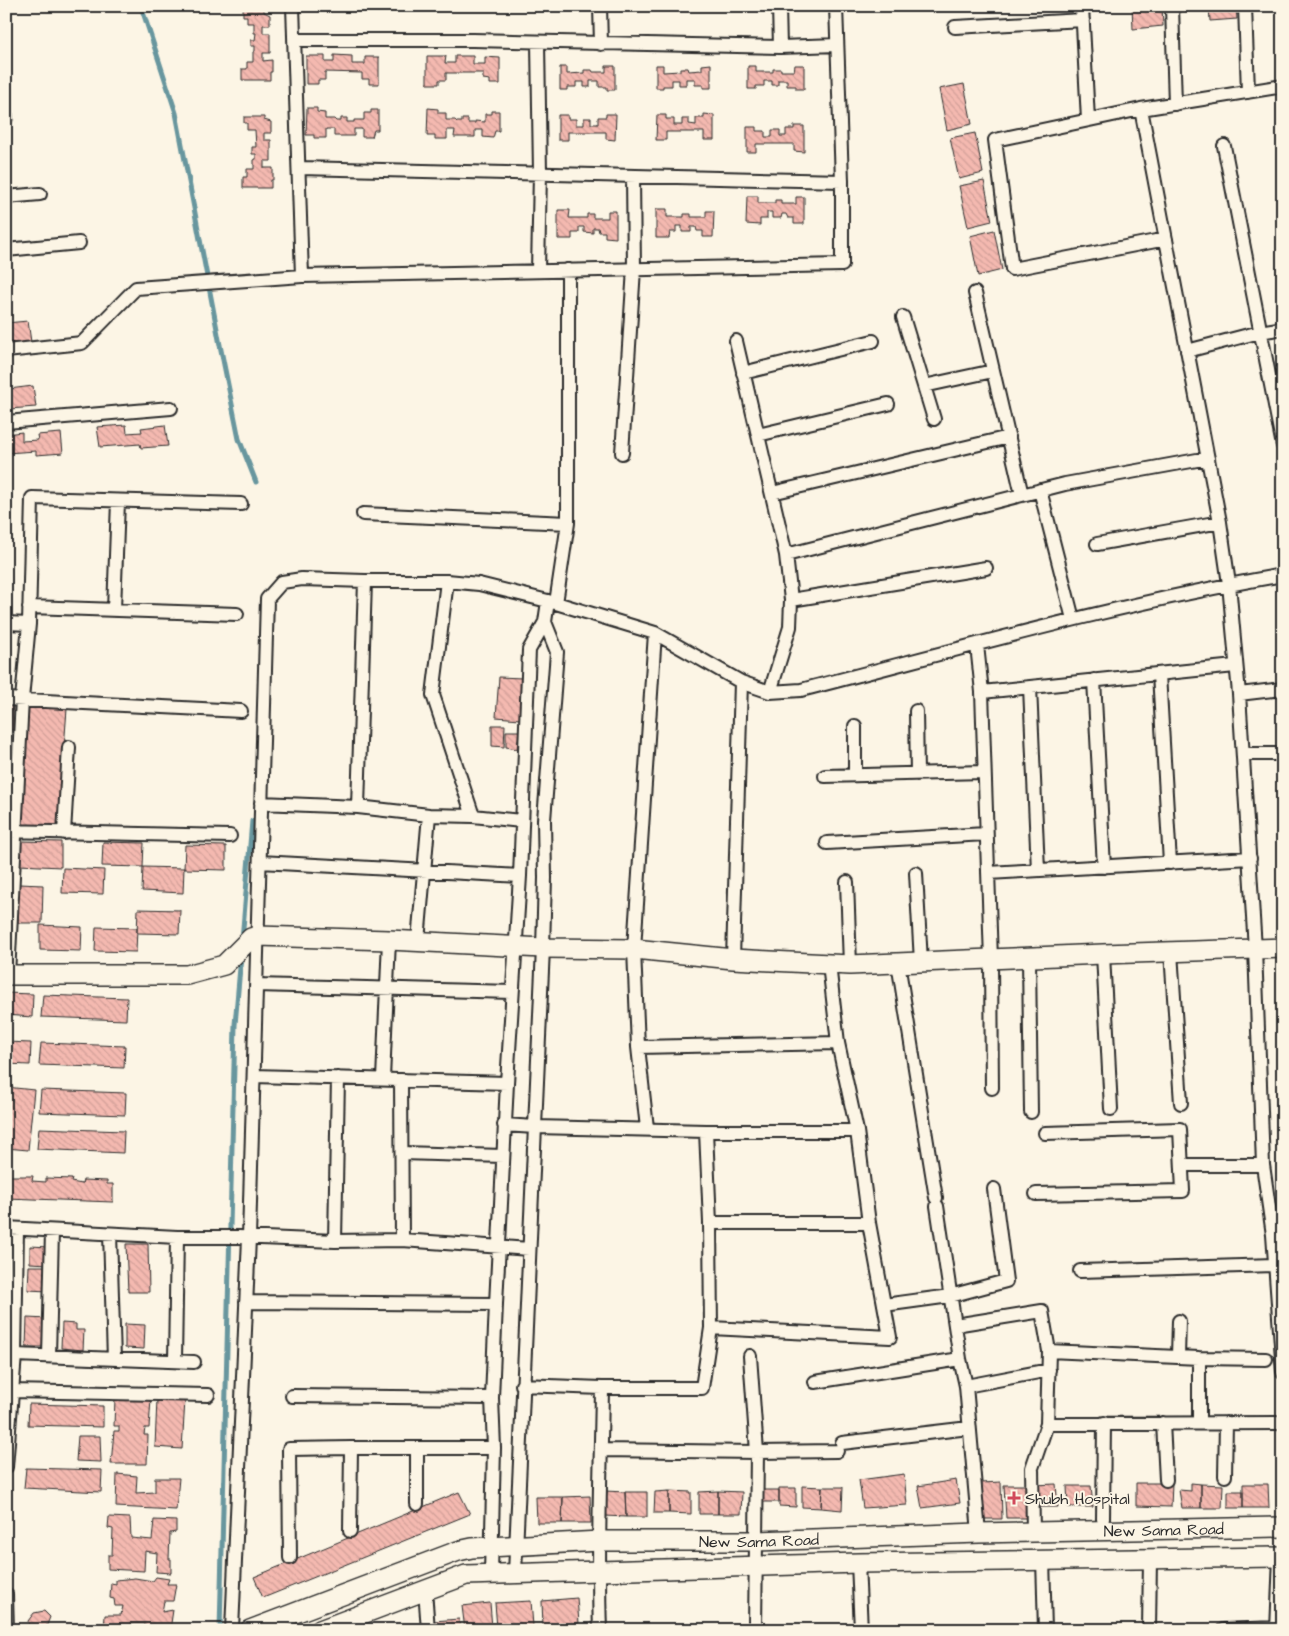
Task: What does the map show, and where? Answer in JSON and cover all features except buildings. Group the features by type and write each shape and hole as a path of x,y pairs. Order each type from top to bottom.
{"main road":[{"path":"7,975 187,975 224,965 254,937 418,941 543,948 634,949 733,959 850,965 1283,948"},
{"name":"New Sama Road","path":"250,1630 458,1551 516,1544 600,1541 756,1541 979,1533 1283,1527"},
{"name":"New Sama Road","path":"320,1630 347,1625 426,1590 466,1575 756,1565 979,1562 1043,1559 1281,1557"}],"street":[{"path":"293,6 300,168 302,276"},
{"path":"600,6 601,44"},
{"path":"779,6 780,47"},
{"path":"6,351 82,343 136,288 302,276 842,265 842,181 836,6"},
{"path":"1082,6 1088,120"},
{"path":"1172,6 1175,104"},
{"path":"1246,6 1248,92"},
{"path":"956,28 1083,20"},
{"path":"294,40 473,40 780,47 837,45"},
{"path":"538,42 540,173 538,271"},
{"path":"1166,239 1012,269 995,140 1141,109 1283,86"},
{"path":"1141,109 1220,522 1230,584 1250,858 1263,1165 1278,1234 1274,1265 1283,1372"},
{"path":"1224,146 1283,446"},
{"path":"300,168 842,181"},
{"path":"622,454 634,269 633,176"},
{"path":"6,197 40,194"},
{"path":"6,250 79,243"},
{"path":"491,1574 494,1448 492,1398 504,1125 520,876 529,650 545,622 552,602 568,523 568,270"},
{"path":"975,293 1022,495"},
{"path":"904,317 934,419"},
{"path":"1187,351 1283,328"},
{"path":"736,341 786,555 791,600 790,628 770,692"},
{"path":"743,373 873,341"},
{"path":"924,386 993,370"},
{"path":"758,436 888,404"},
{"path":"6,422 171,408"},
{"path":"772,493 1009,437"},
{"path":"786,555 1064,484 1208,458"},
{"path":"1040,490 1073,619"},
{"path":"7,975 11,832 29,624 32,498 240,504"},
{"path":"114,610 118,501"},
{"path":"363,514 568,523"},
{"path":"1097,544 1220,522"},
{"path":"791,600 986,568"},
{"path":"232,1630 246,1302 244,1238 254,1076 257,985 254,937 260,862 267,599 282,582 302,579 447,581 479,584 552,602 655,633 741,682 770,692 801,690 1073,619 1230,584 1283,575"},
{"path":"358,807 365,581"},
{"path":"447,581 433,695 473,816"},
{"path":"29,607 237,614"},
{"path":"515,1573 543,948 544,820 557,652 545,622"},
{"path":"6,623 29,624"},
{"path":"647,1128 638,1047 634,949 655,633"},
{"path":"976,645 982,692 991,960 992,1088"},
{"path":"982,692 1235,666"},
{"path":"1159,674 1170,863"},
{"path":"1094,680 1104,867"},
{"path":"733,959 741,682"},
{"path":"1030,687 1038,870"},
{"path":"1239,694 1283,689"},
{"path":"6,699 241,711"},
{"path":"916,711 917,774"},
{"path":"856,726 856,775"},
{"path":"64,833 69,747"},
{"path":"1243,754 1283,754"},
{"path":"825,776 984,772"},
{"path":"261,803 358,807 429,815 473,816 521,821"},
{"path":"418,941 429,815"},
{"path":"11,832 230,836"},
{"path":"827,843 986,834"},
{"path":"988,874 1250,858"},
{"path":"260,862 520,876"},
{"path":"916,874 921,962"},
{"path":"847,882 850,965"},
{"path":"383,1079 389,940"},
{"path":"1171,952 1181,1103"},
{"path":"1103,954 1112,1109"},
{"path":"1029,958 1031,1112"},
{"path":"898,963 937,1202 960,1359 966,1386 979,1533"},
{"path":"711,1328 890,1337 869,1223 856,1131 838,1043 829,964"},
{"path":"257,985 512,992"},
{"path":"638,1047 838,1043"},
{"path":"254,1076 507,1083"},
{"path":"335,1241 338,1078"},
{"path":"401,1080 402,1240"},
{"path":"504,1125 706,1131 856,1131"},
{"path":"1036,1194 1183,1191 1180,1129 1045,1133"},
{"path":"522,1385 602,1388 702,1388 711,1328 710,1223 706,1131"},
{"path":"402,1153 503,1156"},
{"path":"1183,1165 1263,1165"},
{"path":"884,1305 950,1296 1006,1281 994,1189"},
{"path":"710,1223 869,1223"},
{"path":"6,1467 15,1355 12,1229 177,1237 335,1241 402,1240 530,1249"},
{"path":"49,1356 52,1231"},
{"path":"110,1234 114,1359"},
{"path":"174,1361 177,1237"},
{"path":"1080,1271 1274,1265"},
{"path":"246,1302 496,1304"},
{"path":"955,1325 1042,1311 1049,1351 1049,1370 1046,1424 1032,1468 1033,1532"},
{"path":"1178,1356 1179,1321"},
{"path":"1049,1351 1266,1359"},
{"path":"15,1355 194,1362"},
{"path":"750,1356 757,1452 755,1630"},
{"path":"1198,1423 1199,1358"},
{"path":"815,1382 960,1359"},
{"path":"966,1386 1049,1370"},
{"path":"600,1630 598,1570 602,1388"},
{"path":"11,1391 208,1395"},
{"path":"292,1396 492,1398"},
{"path":"1103,1519 1104,1423"},
{"path":"1163,1423 1166,1480"},
{"path":"1225,1476 1226,1423"},
{"path":"1046,1424 1283,1423"},
{"path":"601,1450 757,1452 839,1447 969,1428"},
{"path":"350,1531 351,1448"},
{"path":"290,1558 289,1449 494,1448"},
{"path":"417,1449 417,1504"},
{"path":"1224,1630 1277,1629 1281,1557"},
{"path":"1043,1559 1045,1630"},
{"path":"1149,1630 1150,1559"},
{"path":"858,1563 861,1630"},
{"path":"426,1590 428,1630"},
{"path":"6,1594 7,1630"}],"waterway":[{"path":"141,6 176,113 239,439 256,482"},
{"path":"242,940 252,821"},
{"path":"220,1630 235,1025 241,956"}],"place":[{"name":"Shubh Hospital","path":"1014,1498"}]}
